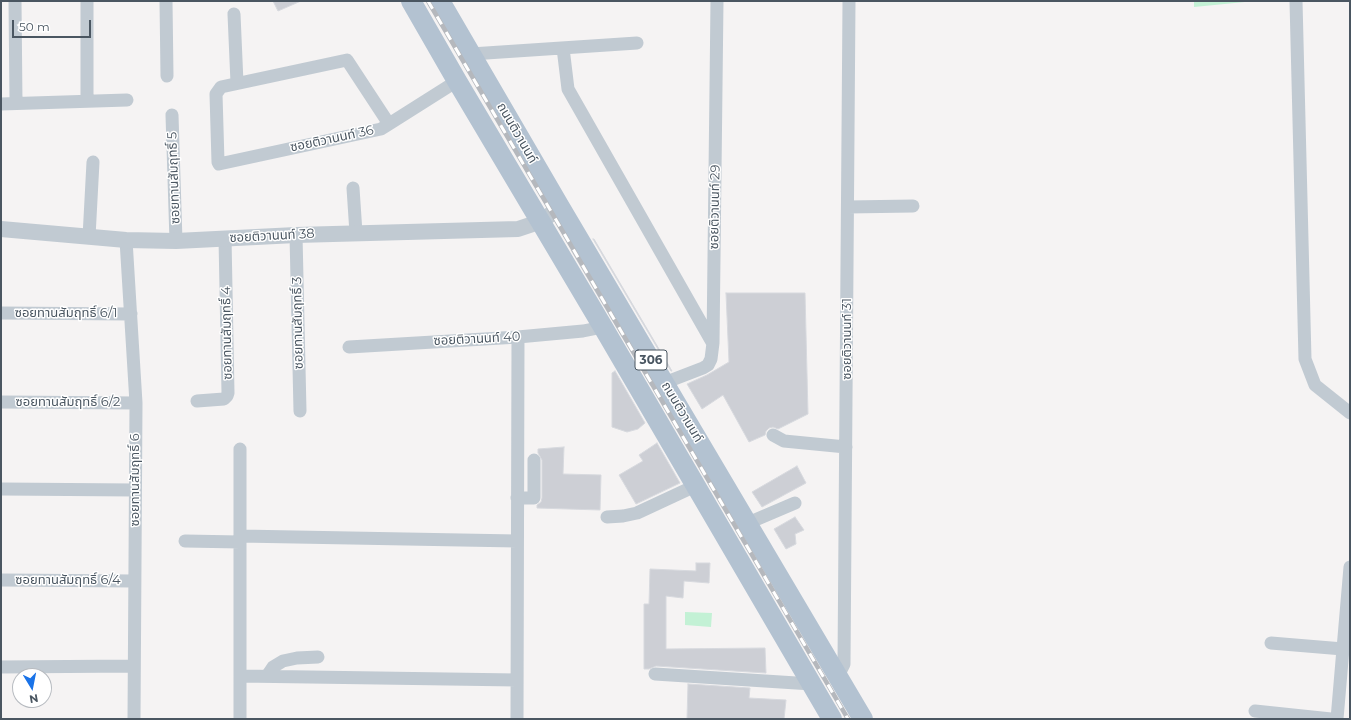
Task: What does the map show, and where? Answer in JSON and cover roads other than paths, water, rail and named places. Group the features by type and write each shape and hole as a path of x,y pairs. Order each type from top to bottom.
{"main road":[{"name":"ถนนติวานนท์","path":"411,1 457,81 542,222 832,719"},
{"name":"ถนนติวานนท์","path":"440,1 863,719"}],"street":[{"path":"15,1 16,104"},
{"path":"87,1 87,101"},
{"path":"166,1 167,76"},
{"name":"ซอยติวานนท์ 29","path":"664,383 703,368 708,365 711,359 713,343 717,1"},
{"name":"ซอยติวานนท์ 31","path":"838,676 844,664 849,1"},
{"path":"1296,1 1305,359 1315,385 1350,413"},
{"path":"234,14 236,84 347,60 389,124"},
{"path":"471,54 638,42"},
{"path":"564,48 568,89 713,343"},
{"name":"ซอยติวานนท์ 36","path":"236,84 221,87 216,94 219,164 381,128 457,81"},
{"path":"1,104 127,100"},
{"name":"ซอยทานสัมฤทธิ์ 5","path":"172,115 176,241"},
{"path":"89,237 93,162"},
{"path":"353,188 356,233"},
{"path":"848,207 913,206"},
{"path":"542,222 560,207"},
{"name":"ซอยติวานนท์ 38","path":"1,229 126,240 176,241 296,235 518,229 542,222"},
{"name":"ซอยทานสัมฤทธิ์ 3","path":"296,235 300,410"},
{"name":"ซอยทานสัมฤทธิ์ 4","path":"197,401 224,399 228,393 225,238"},
{"name":"ซอยทานสัมฤทธิ์ 6","path":"126,240 136,402 134,719"},
{"name":"ซอยทานสัมฤทธิ์ 6/1","path":"1,313 131,314"},
{"name":"ซอยติวานนท์ 40","path":"349,347 518,337 583,331 603,327"},
{"path":"517,719 518,337"},
{"name":"ซอยทานสัมฤทธิ์ 6/2","path":"1,402 136,402"},
{"path":"773,435 784,441 846,447"},
{"path":"240,449 240,719"},
{"path":"517,498 534,498 534,460"},
{"path":"607,517 637,513 695,486"},
{"path":"1,490 135,490"},
{"path":"748,523 795,503"},
{"path":"185,541 240,539 517,541"},
{"path":"1337,719 1345,684 1343,650 1350,567"},
{"name":"ซอยทานสัมฤทธิ์ 6/4","path":"1,580 134,581"},
{"path":"1271,643 1343,650"},
{"path":"267,676 273,667 284,661 297,658 318,657"},
{"path":"1,667 134,666"},
{"path":"655,674 812,684"},
{"path":"240,676 517,680"},
{"path":"1255,711 1331,719"}],"railway":[{"path":"428,1 848,719"}]}
